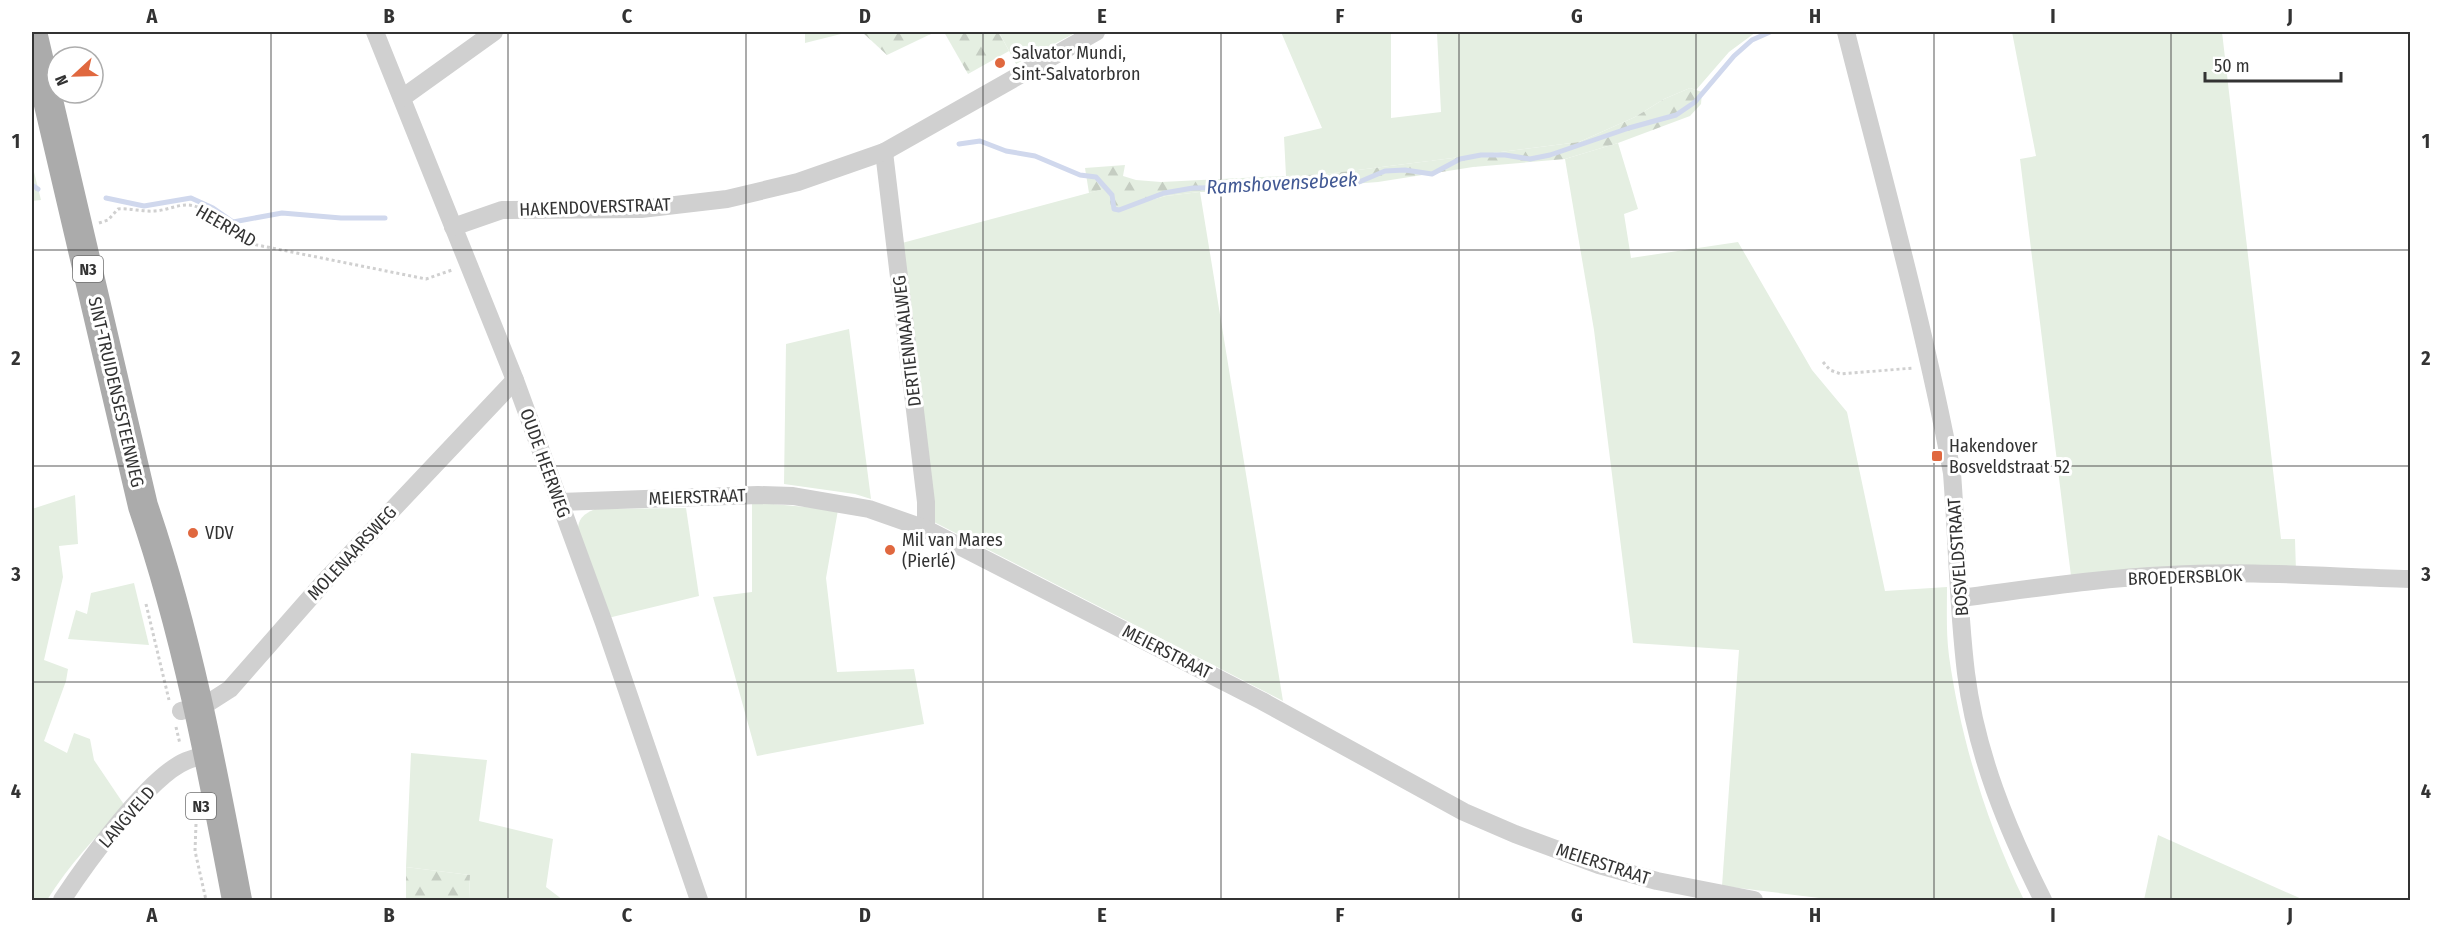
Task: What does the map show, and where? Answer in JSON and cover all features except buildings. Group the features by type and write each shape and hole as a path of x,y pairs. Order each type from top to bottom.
{"main road":[{"name":"SINT-TRUIDENSESTEENWEG","path":"32,32 143,506 151,571 189,709 237,900"},
{"name":"SINT-TRUIDENSESTEENWEG","path":"200,757 226,900"}],"street":[{"name":"OUDE HEERWEG","path":"375,32 515,380 604,623 699,900"},
{"path":"402,98 494,32"},
{"name":"HAKENDOVERSTRAAT","path":"453,227 502,210 641,209 727,199 798,182 884,152 1096,32"},
{"name":"BOSVELDSTRAAT","path":"1846,32 1930,366 1952,473 1966,675 1980,738 1996,795 2011,835 2043,900"},
{"name":"DERTIENMAALWEG","path":"884,152 926,502 926,529"},
{"name":"MOLENAARSWEG","path":"189,709 230,689 324,582 515,380"},
{"name":"MEIERSTRAAT","path":"560,502 758,495 793,496 869,509 926,529 1262,701 1464,812 1515,834 1599,865 1657,881 1754,900"},
{"name":"BROEDERSBLOK","path":"1960,598 2079,582 2170,574 2259,574 2410,579"},
{"name":"LANGVELD","path":"62,900 96,852 131,809 170,771 200,757"}],"path":[{"name":"HEERPAD","path":"78,228 108,220 118,208 157,211 187,204 214,217 233,233 252,244 426,279 468,264"},
{"path":"1823,363 1830,370 1841,374 1930,366"}],"green space":[{"path":"805,32 849,32 805,43"},
{"path":"862,32 935,32 887,55"},
{"path":"944,32 999,32 1009,51 968,74"},
{"path":"999,32 1077,32 1016,64"},
{"path":"1281,32 1391,32 1391,118 1441,112 1437,33 1756,32 1729,52 1696,90 1690,88 1664,99 1635,117 1579,142 1326,174 1286,176 1284,137 1322,128"},
{"path":"2012,32 2222,32 2281,539 2295,539 2296,572 2071,576 2020,159 2036,156"},
{"path":"1690,88 1702,92 1701,104 1690,116 1618,143 1565,159 1473,167 1378,182 1248,192 1200,192 1166,196 1112,210 1107,188 1089,193 1085,168 1125,165 1123,176 1136,180 1161,182 1326,174 1579,142 1635,117 1664,99"},
{"path":"1618,143 1638,209 1624,214 1631,258 1738,242 1812,370 1847,412 1885,591 1947,587 1949,656 1968,751 1998,842 2024,900 1836,900 1722,886 1739,650 1633,643 1594,330 1565,159"},
{"path":"32,164 41,200 32,201"},
{"path":"1107,188 1113,210 1166,196 1200,192 1283,701 934,522 902,243"},
{"path":"849,329 871,499 855,494 784,484 786,344"},
{"path":"75,495 78,544 59,546 63,577 44,660 68,669 66,681 44,741 67,753 74,733 90,739 94,760 125,806 83,851 47,900 32,900 32,509"},
{"path":"752,502 838,510 826,578 837,672 914,669 924,724 757,756 713,597 752,592"},
{"path":"686,508 699,596 608,618 578,535 581,519 595,509"},
{"path":"134,583 149,645 68,639 76,610 87,614 91,593"},
{"path":"411,753 487,760 479,821 553,839 546,887 563,900 469,900 470,875 406,867"},
{"path":"2158,835 2304,900 2144,900"},
{"path":"406,867 470,875 469,900 406,900"}],"waterway":[{"name":"Ramshovensebeek","path":"959,144 980,141 1006,151 1035,156 1080,175 1096,177 1112,195 1114,209 1119,210 1164,193 1193,188 1280,187 1359,182 1385,171 1405,170 1432,174 1460,159 1481,155 1505,155 1530,159 1550,155 1629,128 1676,115 1695,102 1734,56 1752,40 1770,32"},
{"name":"Ramshovensebeek","path":"32,185 38,189"},
{"name":"Ramshovensebeek","path":"106,198 144,206 191,198 213,208 233,222 282,213 341,218 385,218"}],"place":[{"name":"Salvator Mundi, Sint-Salvatorbron","path":"1000,63"},
{"name":"Hakendover Bosveldstraat 52","path":"1937,456"},
{"name":"VDV","path":"193,533"},
{"name":"Mil van Mares (Pierlé)","path":"890,550"}]}
